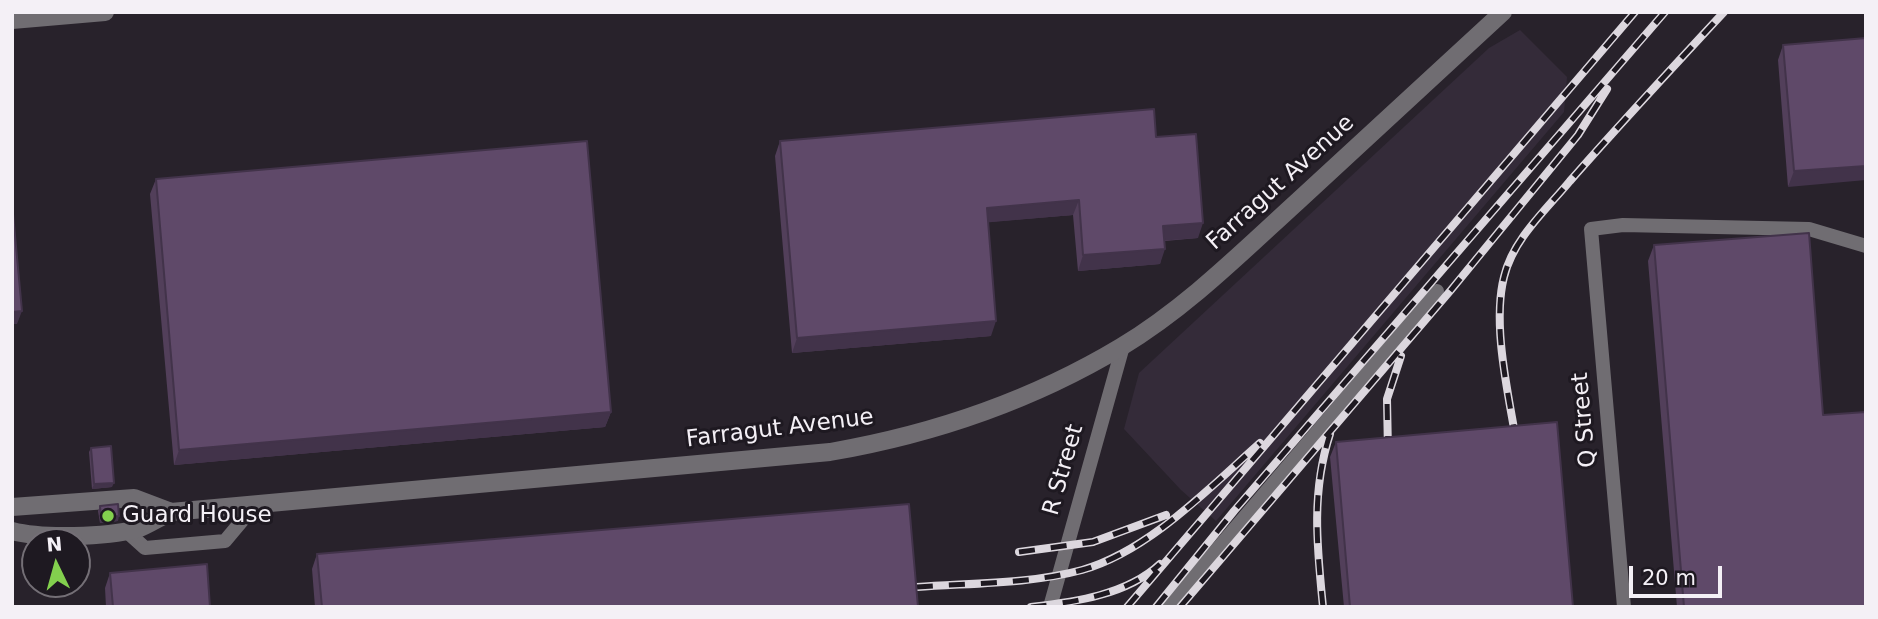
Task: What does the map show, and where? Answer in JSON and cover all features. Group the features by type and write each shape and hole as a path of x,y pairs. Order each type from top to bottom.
{"street":[{"path":"12,20 105,12"},
{"name":"Farragut Avenue","path":"12,531 43,538 136,529 171,512 830,452 876,444 936,428 1025,398 1123,346 1191,297 1503,12"},
{"name":"Farragut Avenue","path":"12,507 134,498 171,512"}],"lane":[{"name":"Q Street","path":"1624,607 1591,229 1623,225 1809,229 1866,246"},
{"path":"1168,607 1437,291"},
{"name":"R Street","path":"1050,607 1123,346"},
{"path":"125,530 145,548 225,541 256,504"}],"shaded area":[{"path":"1520,30 1567,77 1564,112 1216,521 1181,490 1124,429 1139,373 1489,48"}],"building":[{"path":"1866,38 1866,166 1794,171 1783,45"},
{"path":"1154,109 1156,137 1196,134 1203,223 1163,226 1165,249 1083,255 1079,200 987,208 996,321 797,338 780,141"},
{"path":"587,141 611,412 179,450 156,179"},
{"path":"12,203 22,311 12,312"},
{"path":"1809,233 1823,415 1866,412 1866,607 1684,607 1654,245"},
{"path":"1557,422 1573,607 1350,607 1336,442"},
{"path":"111,446 114,483 94,484 91,448"},
{"path":"118,504 119,516 101,518 100,506"},
{"path":"909,504 918,607 322,607 317,554"},
{"path":"207,564 210,607 113,607 110,573"}],"railway":[{"path":"1127,607 1635,12"},
{"path":"1156,607 1234,511 1665,12"},
{"path":"1516,440 1500,337 1501,296 1508,263 1531,226 1724,12"},
{"path":"1180,607 1451,290 1578,135 1607,89"},
{"path":"1388,452 1387,399 1401,356"},
{"path":"1323,607 1317,520 1320,477 1330,434"},
{"path":"917,587 1042,578 1082,570 1107,561 1177,516 1260,443"},
{"path":"1019,552 1093,542 1166,515"},
{"path":"1031,607 1065,603 1116,590 1147,575 1160,564"}],"place":[{"name":"Guard House","path":"108,516"}]}
